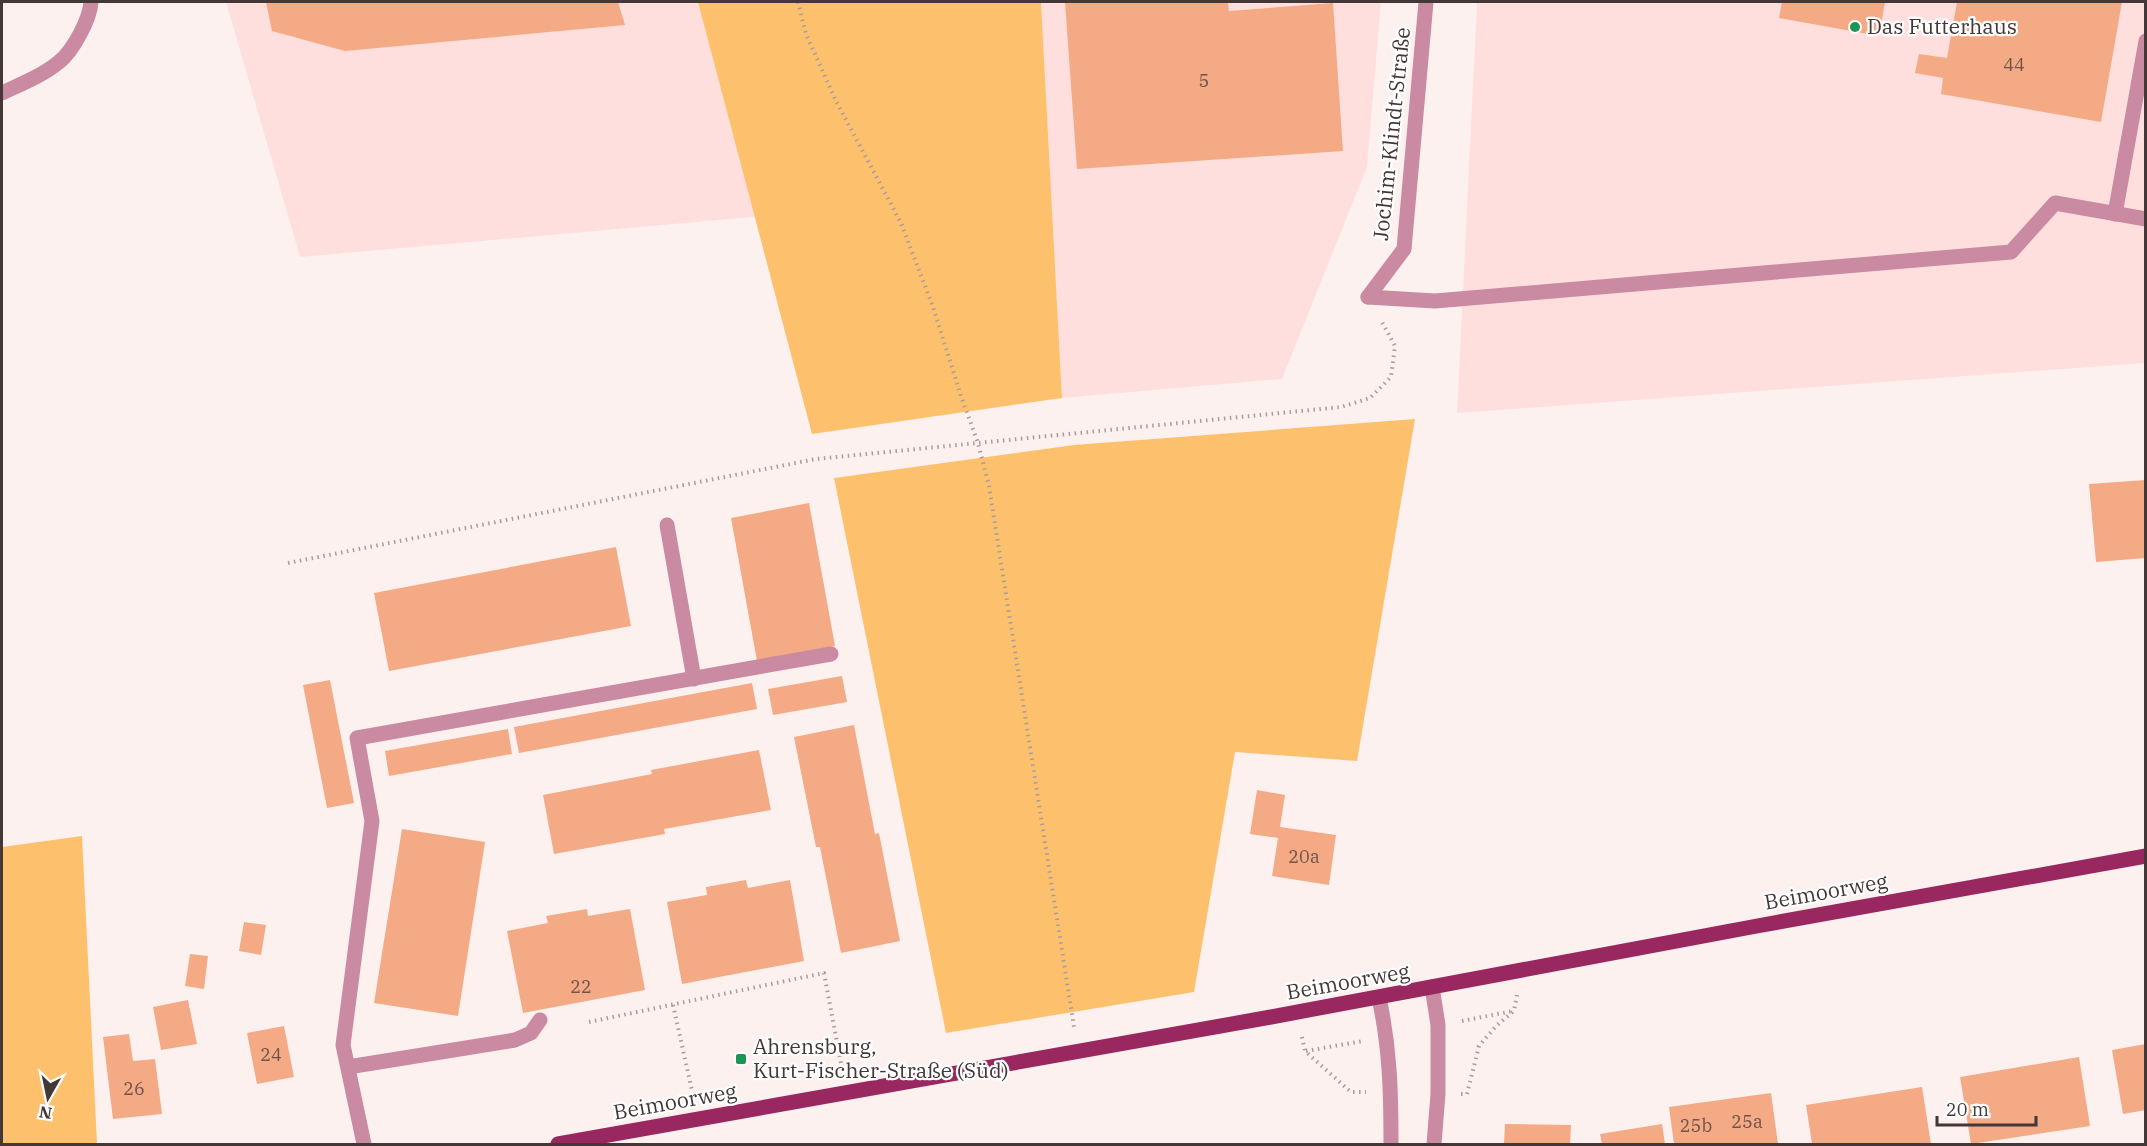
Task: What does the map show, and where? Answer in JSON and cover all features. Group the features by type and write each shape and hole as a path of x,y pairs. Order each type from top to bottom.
{"main road":[{"name":"Beimoorweg","path":"558,1144 1379,998 1780,921 2145,856"}],"street":[{"path":"2,93 35,78 61,61 80,34 91,2"},
{"name":"Jochim-Klindt-Straße","path":"1368,297 1404,249 1426,2"},
{"path":"2115,214 2145,41"},
{"path":"1368,297 1435,301 2011,252 2055,203 2145,219"},
{"path":"667,525 694,679"},
{"path":"364,1144 343,1045 372,821 357,738 831,654"},
{"path":"1432,987 1438,1025 1438,1094 1434,1144"},
{"path":"1379,998 1388,1036 1391,1144"},
{"path":"348,1067 515,1040 531,1033 540,1020"}],"path":[{"path":"798,2 806,34 836,100 901,223 933,307 978,443 989,486 1077,1052"},
{"path":"288,563 816,459 1341,407 1370,398 1391,377 1395,346 1368,297"},
{"path":"589,1022 824,974 846,1093"},
{"path":"673,1005 698,1119"},
{"path":"1438,1094 1467,1094 1479,1046 1496,1026 1514,1011"}],"shaded area":[{"path":"226,2 705,2 765,216 300,257"},
{"path":"698,2 1041,2 1062,398 812,434"},
{"path":"1041,2 1381,2 1367,167 1282,379 1062,398"},
{"path":"1477,2 2145,2 2145,363 1457,413"},
{"path":"1415,419 1357,761 1235,752 1194,992 946,1033 834,478 1074,445"},
{"path":"82,836 97,1144 2,1144 2,847"}],"building":[{"path":"266,2 618,2 625,25 345,51 272,31"},
{"path":"1065,2 1228,2 1229,11 1333,3 1343,151 1077,169"},
{"name":"Das Futterhaus","path":"1782,2 1885,2 1879,36 1779,18"},
{"path":"1957,2 2122,2 2101,122 1941,94 1943,78 1915,73 1919,54 1947,58"},
{"path":"2146,480 2146,558 2096,562 2089,484"},
{"path":"809,503 835,646 757,661 731,518"},
{"path":"616,547 631,626 389,671 374,593"},
{"path":"842,676 847,702 773,715 768,689"},
{"path":"330,680 354,803 327,808 303,685"},
{"path":"752,683 757,709 519,753 514,727"},
{"path":"854,725 875,834 879,833 900,941 841,953 820,847 816,847 794,737"},
{"path":"508,729 512,754 389,776 385,751"},
{"path":"759,750 771,810 664,829 665,834 554,854 543,795 652,774 651,770"},
{"path":"1257,790 1285,795 1280,827 1336,835 1329,885 1272,876 1278,838 1250,834"},
{"path":"402,829 485,842 458,1016 374,1003"},
{"path":"746,880 748,888 790,880 804,961 682,984 667,902 707,895 706,887"},
{"path":"587,909 588,916 630,909 645,990 523,1013 507,931 548,923 546,916"},
{"path":"244,922 266,925 261,955 239,951"},
{"path":"190,954 208,956 204,989 185,986"},
{"path":"188,1000 197,1044 161,1050 153,1007"},
{"path":"284,1026 294,1077 257,1084 247,1033"},
{"path":"129,1034 133,1061 155,1059 162,1114 113,1119 103,1037"},
{"path":"2146,1044 2146,1110 2123,1114 2112,1050"},
{"path":"2079,1057 2090,1126 1971,1144 1960,1077"},
{"path":"1922,1087 1931,1144 1812,1144 1806,1105"},
{"path":"1771,1093 1778,1144 1674,1144 1669,1107"},
{"path":"1505,1124 1571,1125 1570,1144 1504,1144"},
{"path":"1662,1124 1665,1144 1602,1144 1600,1134"}],"place":[{"name":"Das Futterhaus","path":"1855,27"},
{"name":"Ahrensburg, Kurt-Fischer-Straße (Süd)","path":"741,1059"}]}
